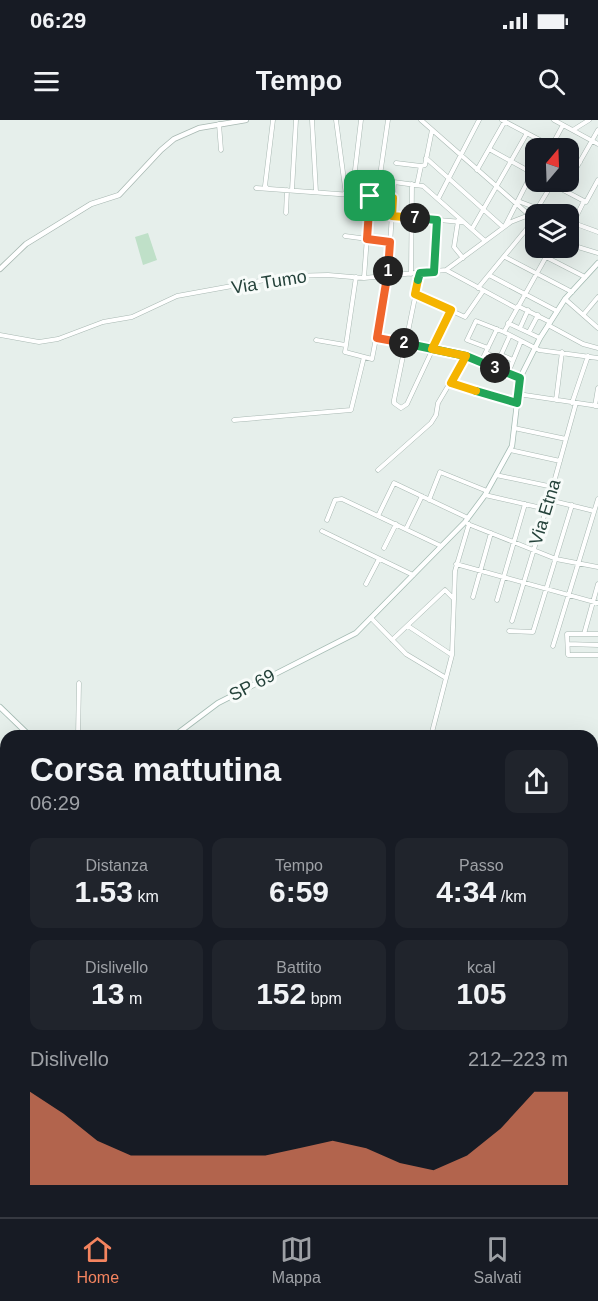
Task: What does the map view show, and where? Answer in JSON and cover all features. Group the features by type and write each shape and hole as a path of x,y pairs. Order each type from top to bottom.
{"main road":[{"path":"0,268 26,244 91,204 119,195 161,150 174,140 199,128 246,120"},
{"name":"SP 69","path":"182,730 218,703 356,633 468,520 510,450 520,378 540,338 565,299 598,263"},
{"path":"0,707 24,730"}],"street":[{"path":"267,188 265,186 273,120"},
{"path":"286,213 296,120"},
{"path":"312,120 316,192"},
{"path":"336,120 346,195"},
{"path":"352,195 362,120"},
{"path":"377,197 388,120"},
{"path":"421,120 525,211"},
{"path":"438,199 479,120"},
{"path":"477,170 504,120 534,138"},
{"path":"554,120 598,144"},
{"path":"573,130 589,120"},
{"path":"219,124 221,150"},
{"path":"557,138 563,125"},
{"path":"411,274 415,184 421,166 425,165 432,130"},
{"path":"580,162 598,130"},
{"path":"472,229 527,134"},
{"path":"489,150 525,169"},
{"path":"426,158 504,227 525,189"},
{"path":"396,163 421,166"},
{"path":"379,180 423,186 484,240"},
{"path":"579,210 598,180"},
{"path":"356,278 345,351 364,357 373,357 388,276 394,182"},
{"path":"256,188 393,198"},
{"path":"569,192 585,201"},
{"path":"364,278 370,196"},
{"path":"517,203 525,205"},
{"path":"392,216 460,221"},
{"name":"Via Tumo","path":"0,336 39,342 58,339 103,322 132,317 177,296 287,276 364,278 446,270 484,240 525,217"},
{"path":"434,272 437,220"},
{"path":"460,221 454,247 463,258"},
{"path":"579,225 598,232"},
{"path":"415,294 465,316 489,275 525,232"},
{"path":"345,236 390,242"},
{"path":"579,247 598,253"},
{"path":"505,256 572,292"},
{"path":"504,332 545,258"},
{"path":"548,258 585,277"},
{"path":"446,270 481,290 538,315 584,344 598,348"},
{"path":"420,273 394,400 394,403 401,408 405,407 451,310"},
{"path":"489,275 557,311"},
{"path":"582,315 598,297"},
{"path":"565,299 598,328"},
{"path":"520,328 528,310"},
{"path":"529,332 538,315"},
{"path":"513,360 501,355 495,357 467,340 476,321 535,348 598,358"},
{"path":"508,323 540,338"},
{"path":"481,362 497,329"},
{"path":"501,355 510,335"},
{"path":"377,338 466,356 520,378"},
{"path":"316,339 345,345"},
{"path":"508,373 521,341"},
{"path":"556,400 562,352"},
{"path":"378,470 431,423 436,415 438,403 466,356"},
{"name":"Via Etna","path":"512,621 553,487 588,356"},
{"path":"234,420 351,410 364,357"},
{"path":"451,383 517,403"},
{"path":"518,394 596,406 598,388"},
{"path":"514,428 566,439"},
{"path":"510,450 560,461"},
{"path":"429,500 440,472 486,493 546,509"},
{"path":"496,475 553,487"},
{"path":"378,516 394,483 491,533 533,551 556,559 598,567"},
{"path":"406,529 422,496"},
{"path":"327,520 335,500 339,498 441,546"},
{"path":"553,646 598,499"},
{"path":"549,500 594,511"},
{"path":"497,600 525,504"},
{"path":"509,632 533,632 572,505"},
{"path":"433,730 452,655 456,564 468,520"},
{"path":"384,548 396,524"},
{"path":"322,531 413,575"},
{"path":"473,597 491,533"},
{"path":"366,584 379,559"},
{"path":"456,564 596,602"},
{"path":"585,634 596,602 598,584"},
{"path":"392,640 445,590 455,600"},
{"path":"371,618 406,654 446,678"},
{"path":"407,626 452,655"},
{"path":"598,634 567,634 568,655 598,655"},
{"path":"568,644 598,645"},
{"path":"78,730 79,683"}],"green space":[{"path":"148,233 157,260 143,265 135,237"}],"route":[{"path":"370,196 367,239 390,242 388,276 377,338 466,356 520,378 517,403 451,383 466,356 432,349 451,310 415,294 420,273 434,272 437,220 392,216 393,198 370,196"}]}
